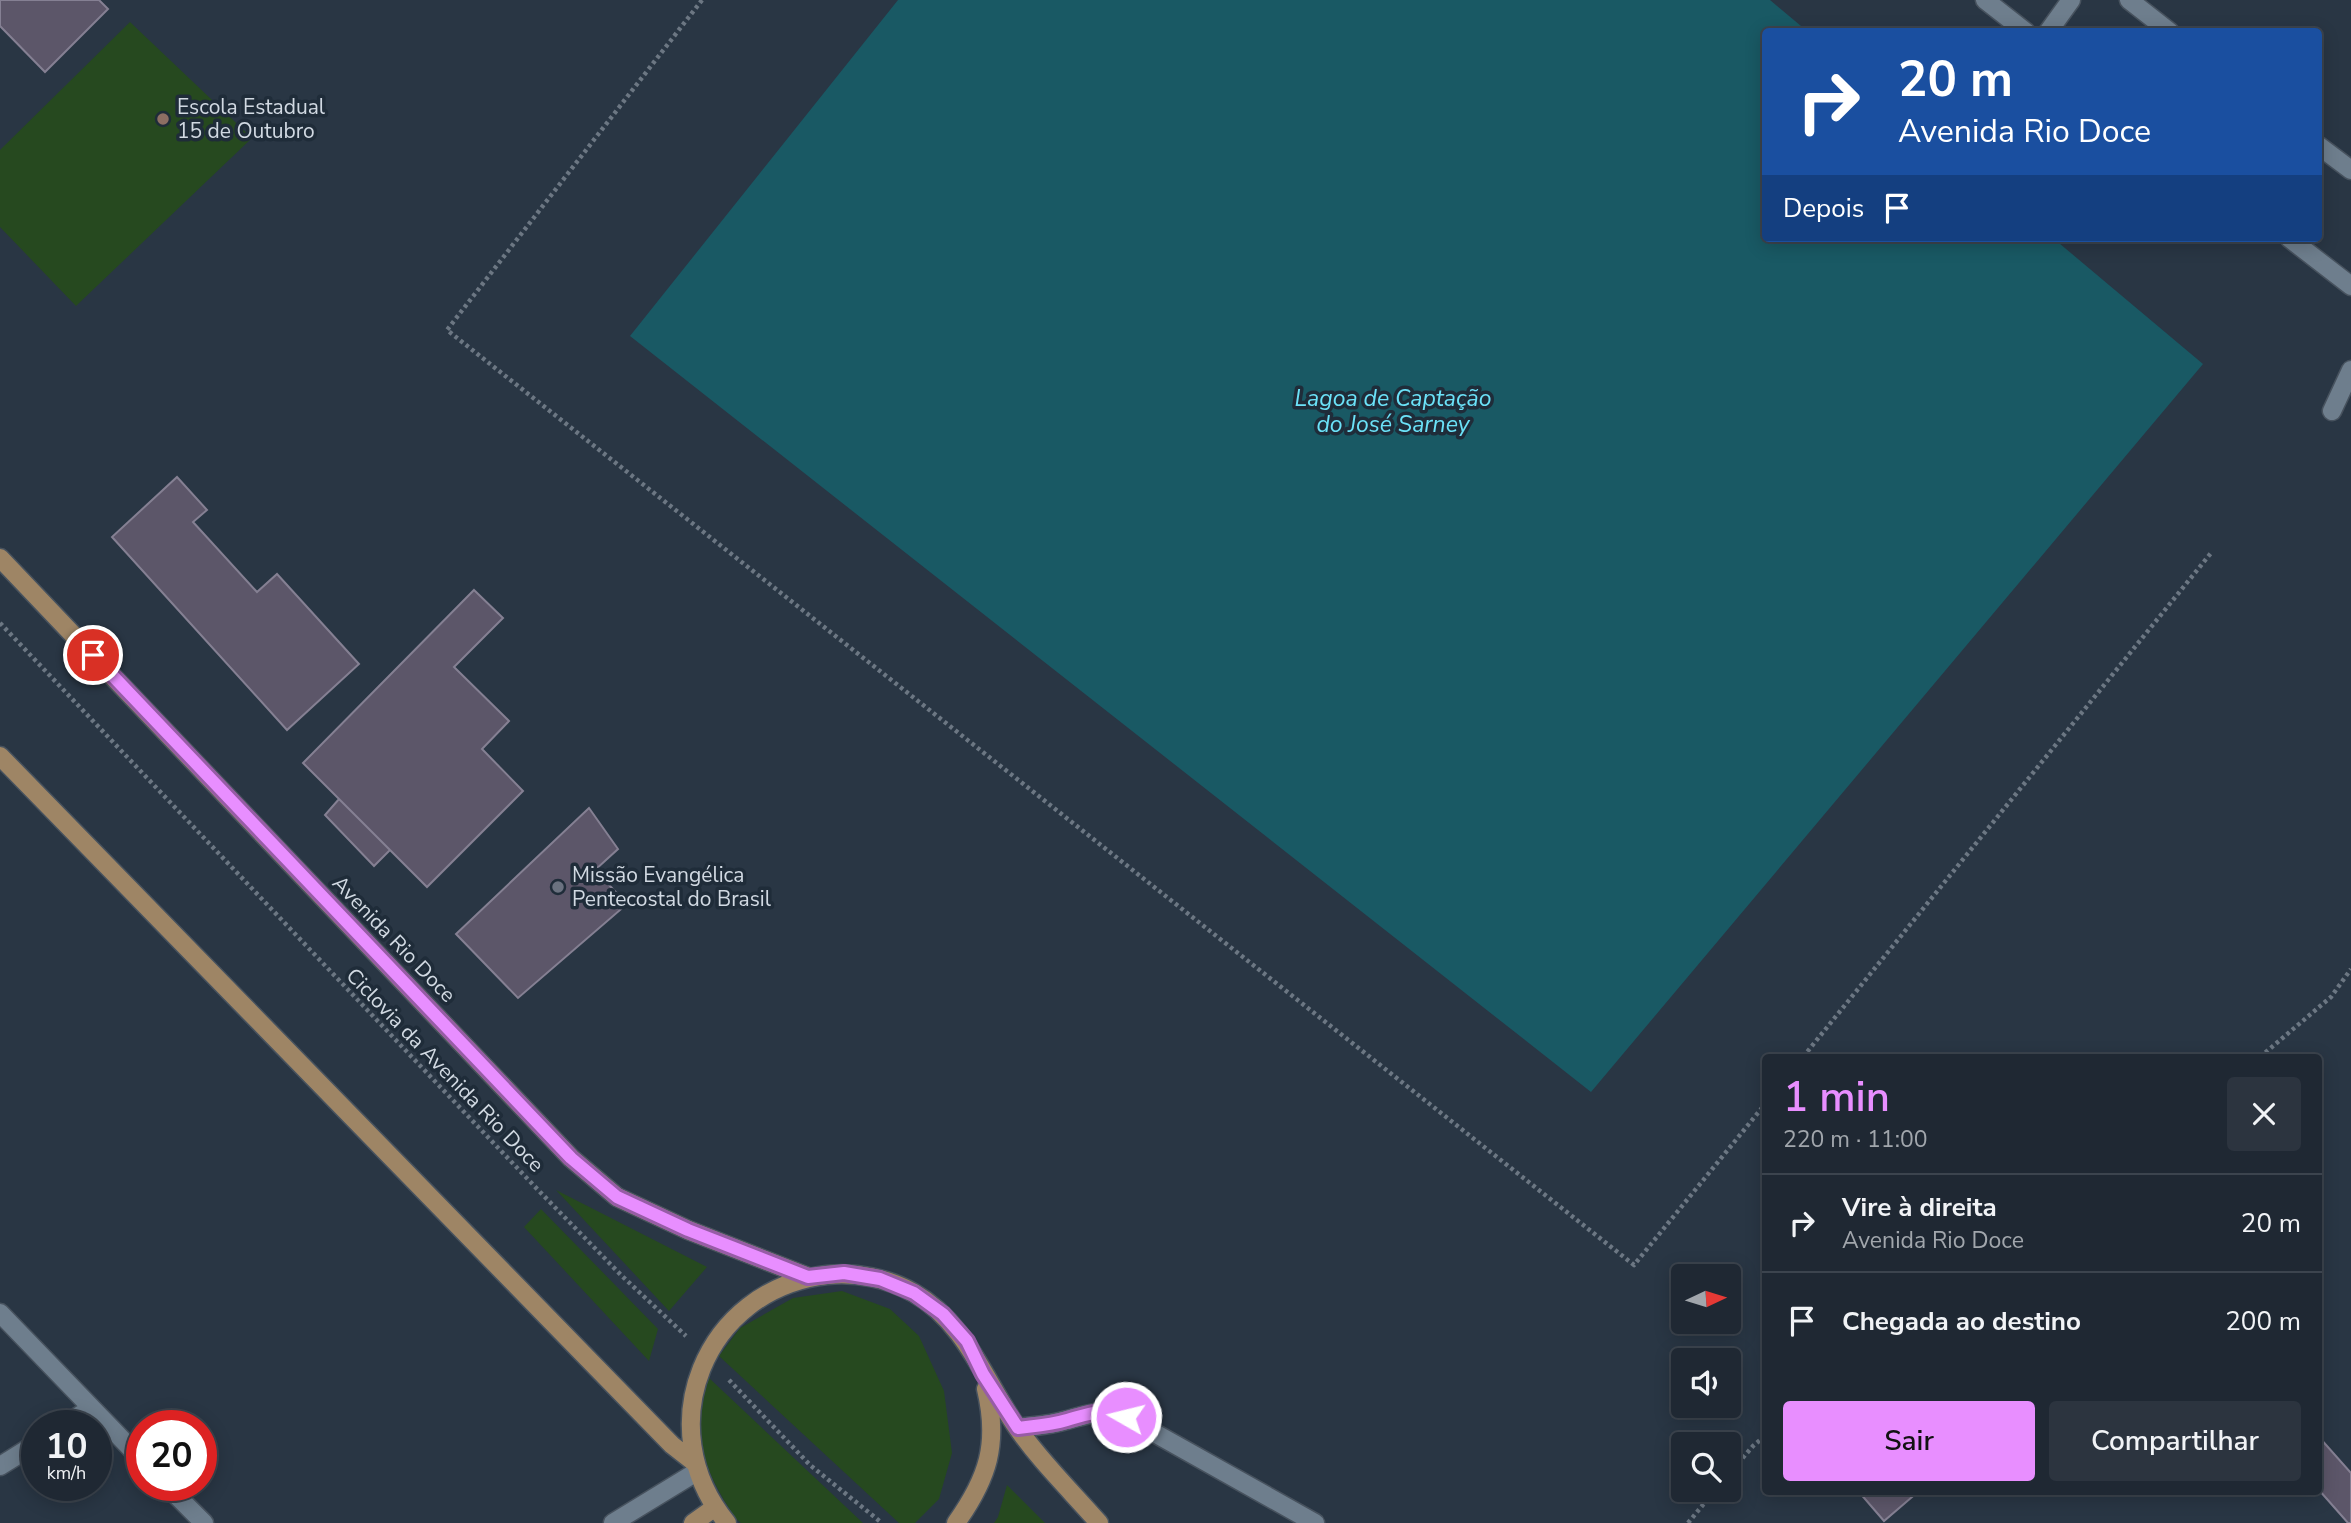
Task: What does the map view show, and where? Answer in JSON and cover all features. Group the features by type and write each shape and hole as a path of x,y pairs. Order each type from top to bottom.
{"main road":[{"name":"Avenida Rio Doce","path":"0,558 571,1158 617,1197 688,1230 808,1277"},
{"name":"Avenida Rio Doce","path":"0,756 696,1467"},
{"name":"Avenida Rio Doce","path":"727,1523 714,1508 702,1486 690,1436 696,1381 706,1356 738,1314 771,1292 808,1277 844,1273 880,1279 914,1293 943,1314 967,1341 983,1374 1018,1428 1099,1523"},
{"name":"Avenida Rio Doce","path":"956,1523 976,1494 989,1456 992,1414 983,1374"},
{"path":"693,1523 714,1508"}],"street":[{"path":"1985,0 2021,28"},
{"path":"2051,28 2071,0"},
{"path":"2129,0 2165,28"},
{"path":"2322,148 2351,170"},
{"path":"2294,242 2351,286"},
{"path":"2332,411 2351,370"},
{"path":"0,1313 126,1444"},
{"path":"1018,1428 1066,1421 1086,1413 1107,1411 1138,1424 1315,1523"},
{"path":"0,1466 21,1453"},
{"path":"614,1523 696,1467"},
{"path":"182,1501 204,1523"}],"path":[{"path":"702,0 447,330 1634,1265 1762,1107"},
{"path":"1805,1054 2211,553"},
{"name":"Ciclovia da Avenida Rio Doce","path":"0,623 521,1173 622,1276 706,1356 810,1465 882,1523"},
{"path":"2264,1054 2331,997 2351,969"},
{"path":"1741,1459 1762,1437"},
{"path":"1688,1523 1705,1502"}],"green space":[{"path":"130,22 252,138 76,306 0,227 0,150"},
{"path":"556,1190 707,1267 669,1311"},
{"path":"541,1209 658,1329 649,1361 524,1227"},
{"path":"842,1291 890,1309 919,1336 944,1391 952,1453 939,1499 915,1523 899,1523 719,1356 740,1328 793,1298"},
{"path":"709,1378 863,1523 741,1523 736,1519 715,1484 703,1452 701,1418"},
{"path":"1007,1485 1045,1523 994,1523"}],"water":[{"name":"Lagoa de Captação do José Sarney","path":"898,0 1770,0 1803,28 1762,28 1762,242 2058,242 2203,364 1591,1092 630,336"}],"building":[{"path":"0,0 99,0 108,9 45,72 0,26"},
{"path":"177,477 207,510 193,522 257,592 277,574 359,664 287,730 112,537"},
{"path":"474,590 503,618 454,667 509,721 482,749 523,791 427,887 303,763"},
{"path":"339,799 390,850 374,866 325,815"},
{"name":"Missão Evangélica Pentecostal do Brasil","path":"589,808 618,849 595,870 627,904 518,998 456,934"},
{"path":"2322,1440 2351,1473 2351,1523 2348,1523 2322,1493"},
{"path":"1862,1495 1914,1495 1884,1521"}],"place":[{"name":"Escola Estadual 15 de Outubro","path":"163,119"},
{"name":"Missão Evangélica Pentecostal do Brasil","path":"558,887"}],"route":[{"path":"93,655 571,1158 617,1197 688,1230 808,1277 844,1273 880,1279 914,1293 943,1314 967,1341 983,1374 1018,1428 1066,1421 1086,1413 1107,1411 1126,1417"}]}
